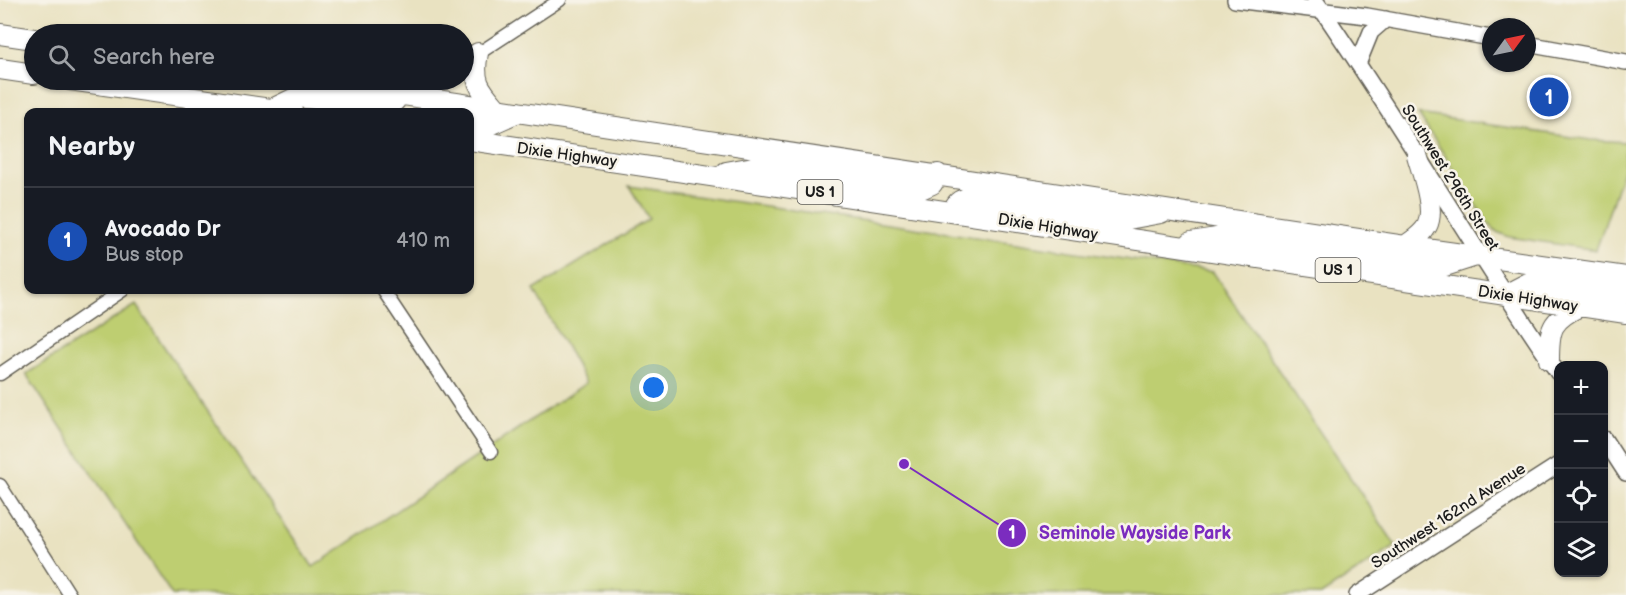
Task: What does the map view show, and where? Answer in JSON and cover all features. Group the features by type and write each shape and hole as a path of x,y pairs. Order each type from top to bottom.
{"highway":[{"path":"0,34 24,38"},
{"path":"474,66 478,86 498,110"},
{"path":"0,69 24,73"},
{"path":"138,90 261,108"},
{"name":"US 1","path":"372,90 518,112"},
{"path":"285,108 297,97 352,103 386,103 413,96"},
{"path":"474,123 489,125 518,112"},
{"name":"Dixie Highway","path":"518,112 938,174"},
{"name":"Dixie Highway","path":"474,141 1626,313"},
{"path":"1405,246 1420,235 1429,220 1430,206 1417,155"},
{"path":"705,175 759,166 923,188 932,184 938,174"},
{"name":"US 1","path":"938,174 1405,246 1626,277"},
{"path":"953,212 955,204 974,197 1123,220 1176,210"},
{"path":"1171,245 1222,237 1436,267 1478,255"},
{"path":"1505,295 1530,282 1541,281 1626,294"},
{"path":"1554,366 1549,336 1554,324 1567,312 1580,306"}],"street":[{"path":"474,56 560,0"},
{"path":"1235,0 1319,5 1482,36"},
{"name":"Southwest 296th Street","path":"1319,5 1417,155 1478,255 1554,366"},
{"path":"1358,64 1371,32 1386,19"},
{"path":"1536,46 1626,62"},
{"path":"413,96 422,90"},
{"path":"0,374 117,294"},
{"path":"387,294 491,452"},
{"path":"1608,445 1626,473"},
{"name":"Southwest 162nd Avenue","path":"1357,595 1554,468"},
{"path":"1,487 70,595"}],"green space":[{"path":"1418,114 1591,140 1626,142 1624,168 1596,250 1509,237 1497,232 1487,222"},
{"path":"629,186 1213,272 1396,546 1321,595 172,595 26,374 136,305 313,567 586,383 534,290 649,219"}],"place":[{"name":"Avocado Dr","path":"1549,97"},
{"name":"Seminole Wayside Park","path":"904,464"}]}
